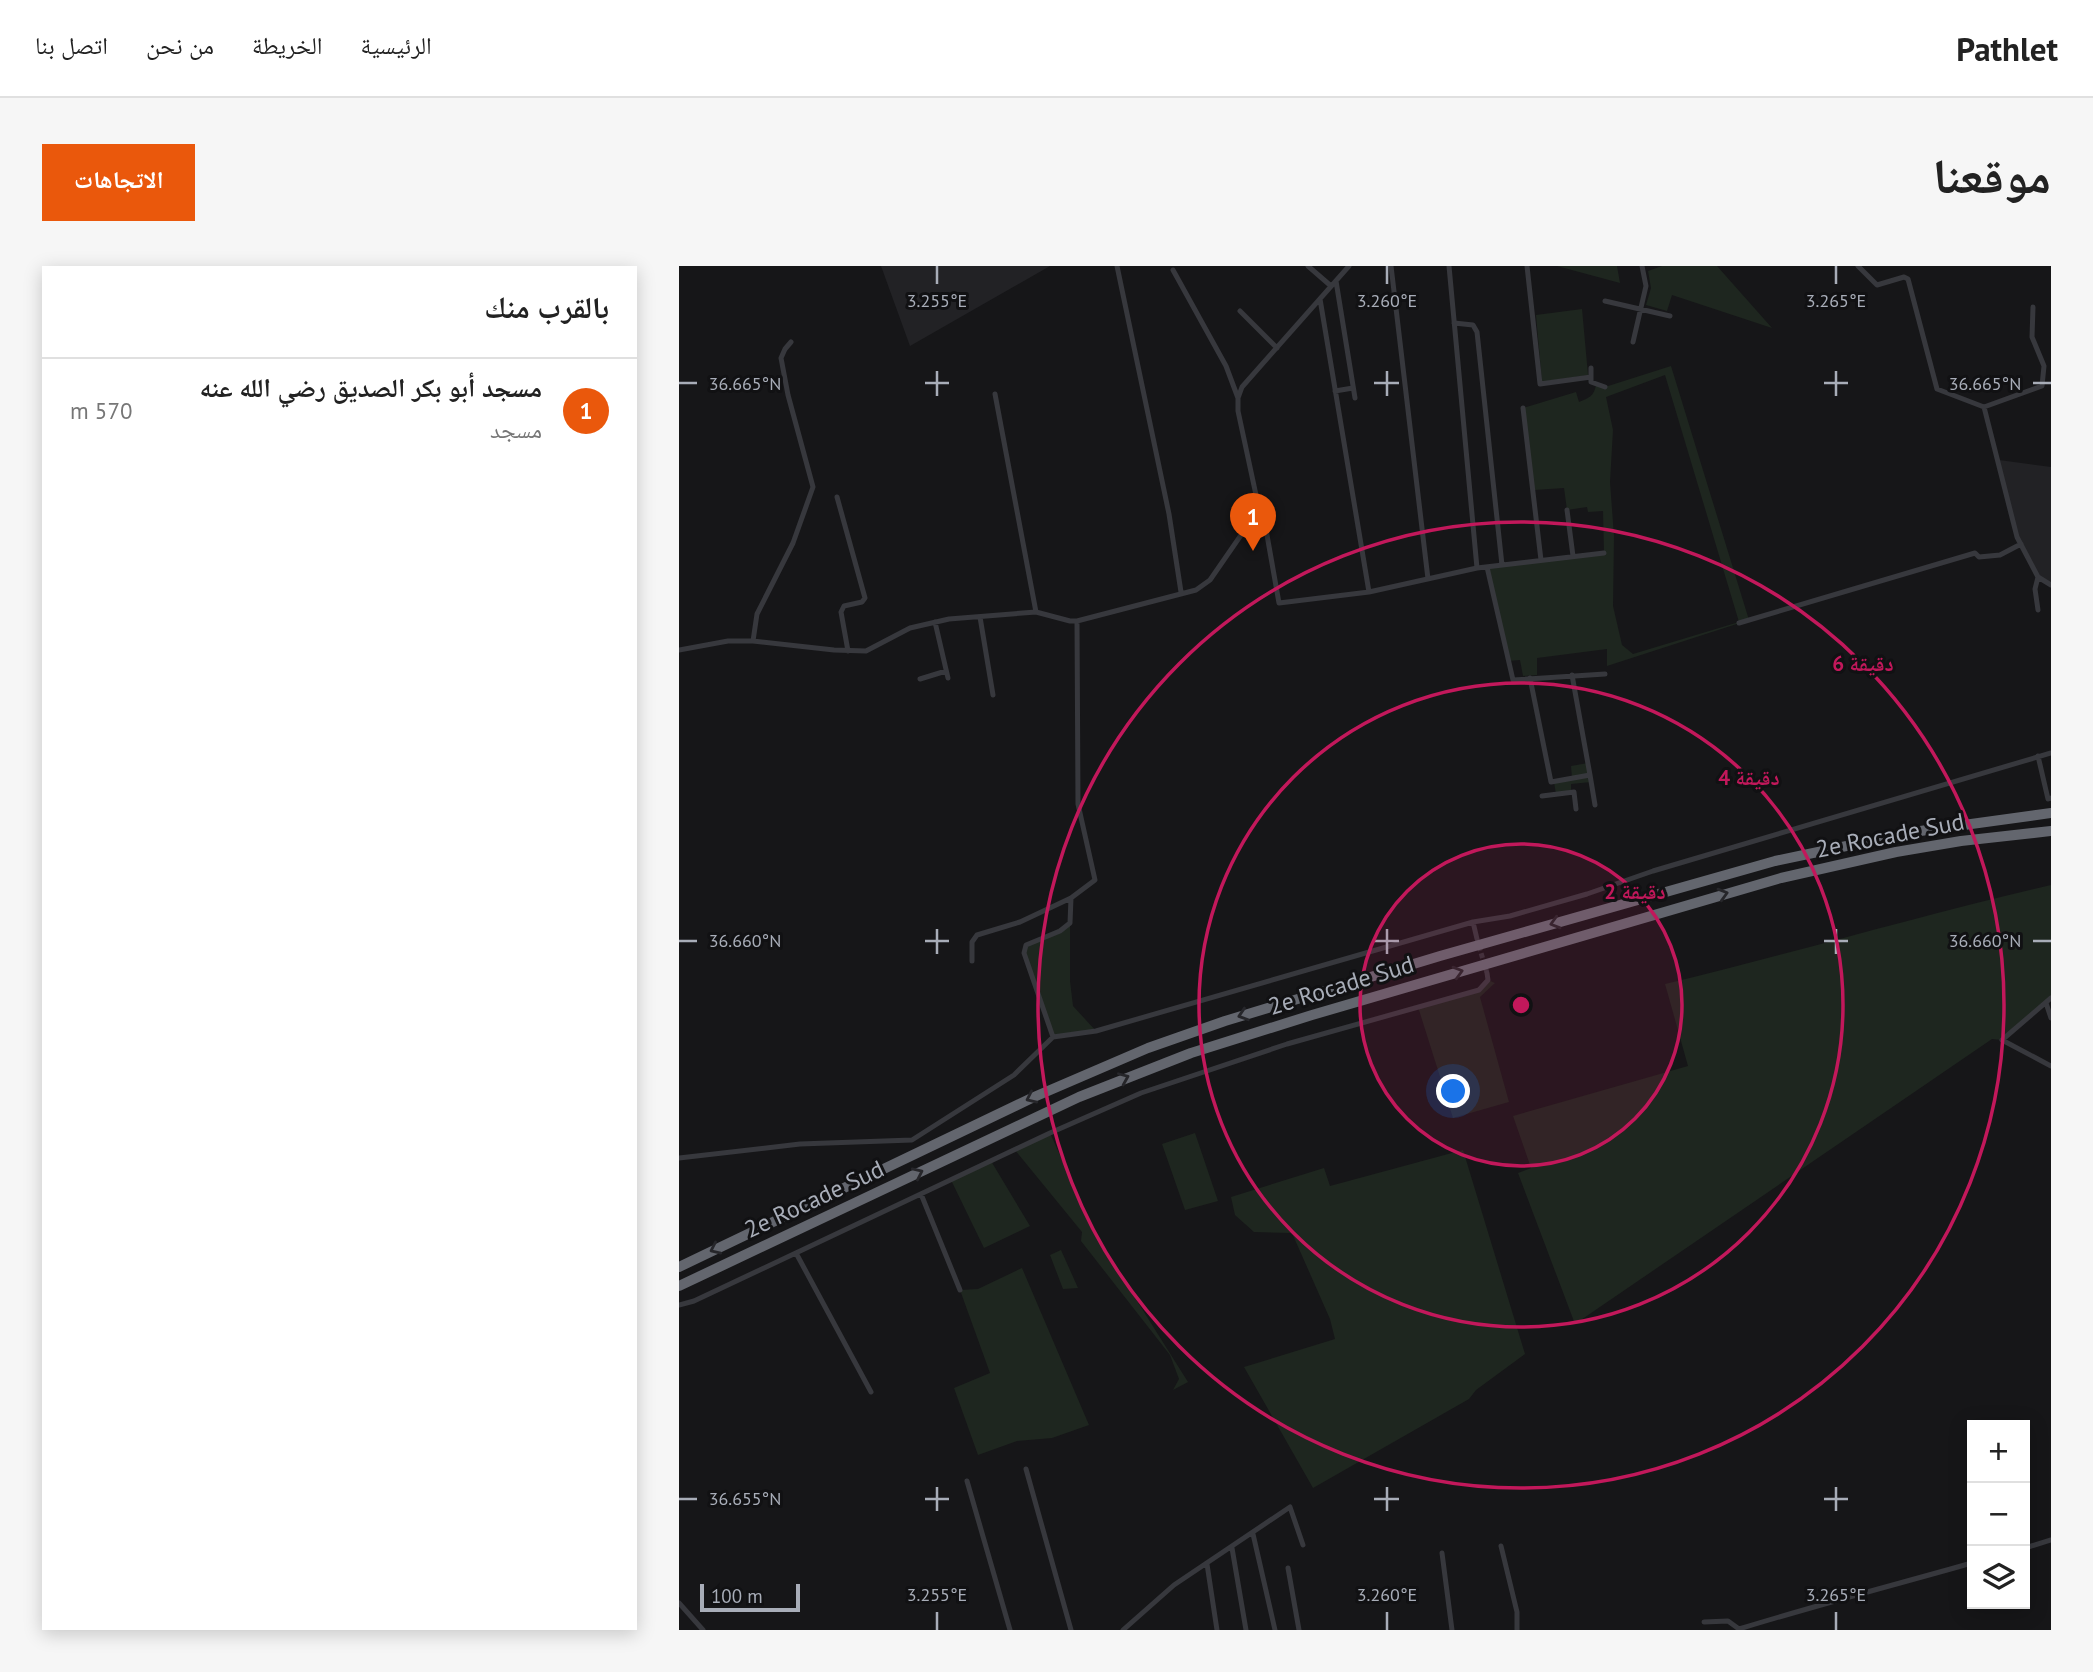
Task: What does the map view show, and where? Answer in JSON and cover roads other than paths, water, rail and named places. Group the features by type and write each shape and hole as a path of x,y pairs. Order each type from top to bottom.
{"highway":[{"name":"2e Rocade Sud","path":"679,1266 1044,1092 1148,1048 1225,1021 1440,956 1775,861 1924,830 2051,813"},
{"name":"2e Rocade Sud","path":"679,1286 1079,1097 1202,1049 1781,878 1909,850 2051,831"}],"street":[{"path":"1117,266 1169,514 1181,592"},
{"path":"1308,266 1334,284 1355,398"},
{"path":"1238,397 1242,387 1349,266"},
{"path":"1391,266 1428,579"},
{"path":"1449,266 1477,568"},
{"path":"1527,266 1540,384 1591,377"},
{"path":"1633,342 1646,286 1641,266"},
{"path":"1858,266 1877,285 1904,277 1908,279 1937,389 1984,407 2042,386 2044,366 2032,337 2033,307"},
{"path":"1173,270 1226,366 1238,397 1238,411 1259,509 1264,518 1279,603 1369,592 1477,568 1604,553"},
{"path":"1320,299 1369,592"},
{"path":"1605,301 1670,316"},
{"path":"1240,311 1277,348"},
{"path":"1454,323 1473,325 1477,332 1502,565"},
{"path":"753,640 757,614 793,543 813,486 788,395 781,358 792,342"},
{"path":"1591,368 1591,382 1605,387"},
{"path":"1335,391 1353,388"},
{"path":"995,394 1036,612"},
{"path":"1984,407 2021,544 2038,577 2051,585"},
{"path":"1523,408 1541,560"},
{"path":"837,498 865,598 862,602 844,607 841,612 848,651"},
{"path":"679,650 728,641 753,640 866,651 910,628 935,622 1036,612 1077,621 1196,590 1210,580 1259,509"},
{"path":"1567,510 1573,556"},
{"path":"1739,623 1975,553 1979,557 2000,555 2021,544"},
{"path":"1487,567 1513,680 1605,674"},
{"path":"2038,577 2035,589 2038,610"},
{"path":"980,617 993,695"},
{"path":"972,961 972,942 977,935 1020,922 1071,898 1095,880 1078,804 1077,621"},
{"path":"935,622 948,678"},
{"path":"920,679 946,671"},
{"path":"1572,675 1595,805"},
{"path":"1530,678 1551,782 1554,782 1556,794"},
{"path":"679,1158 800,1144 912,1140 1014,1075 1053,1037 1096,1031 1473,922 1510,916 2051,753"},
{"path":"2038,756 2048,799 2051,798"},
{"path":"1554,782 1590,775"},
{"path":"1542,796 1574,792 1576,809"},
{"path":"1053,1037 1024,953 1026,946 1070,923 1071,898"},
{"path":"1473,922 1478,939"},
{"path":"679,1305 694,1301 1141,1093 1287,1044 1479,990 1487,980 1487,973"},
{"path":"2049,1000 2051,1018"},
{"path":"2049,1000 2002,1040 2051,1066"},
{"path":"921,1194 960,1290"},
{"path":"796,1253 871,1392"},
{"path":"1025,1469 1071,1630"},
{"path":"967,1481 1010,1630"},
{"path":"1123,1630 1174,1586 1290,1507 1303,1545"},
{"path":"1253,1534 1275,1630"},
{"path":"2030,1546 2051,1540"},
{"path":"1501,1546 1517,1612 1517,1630"},
{"path":"1231,1548 1246,1630"},
{"path":"1442,1553 1452,1630"},
{"path":"1207,1564 1217,1630"},
{"path":"1704,1622 1728,1620 1739,1629 1967,1564"},
{"path":"1288,1568 1299,1630"},
{"path":"679,1603 703,1630"}],"tunnel":[{"path":"1479,946 1487,973"}],"place":[{"name":"مسجد أبو بكر الصديق رضي الله عنه","path":"1253,551"}]}
